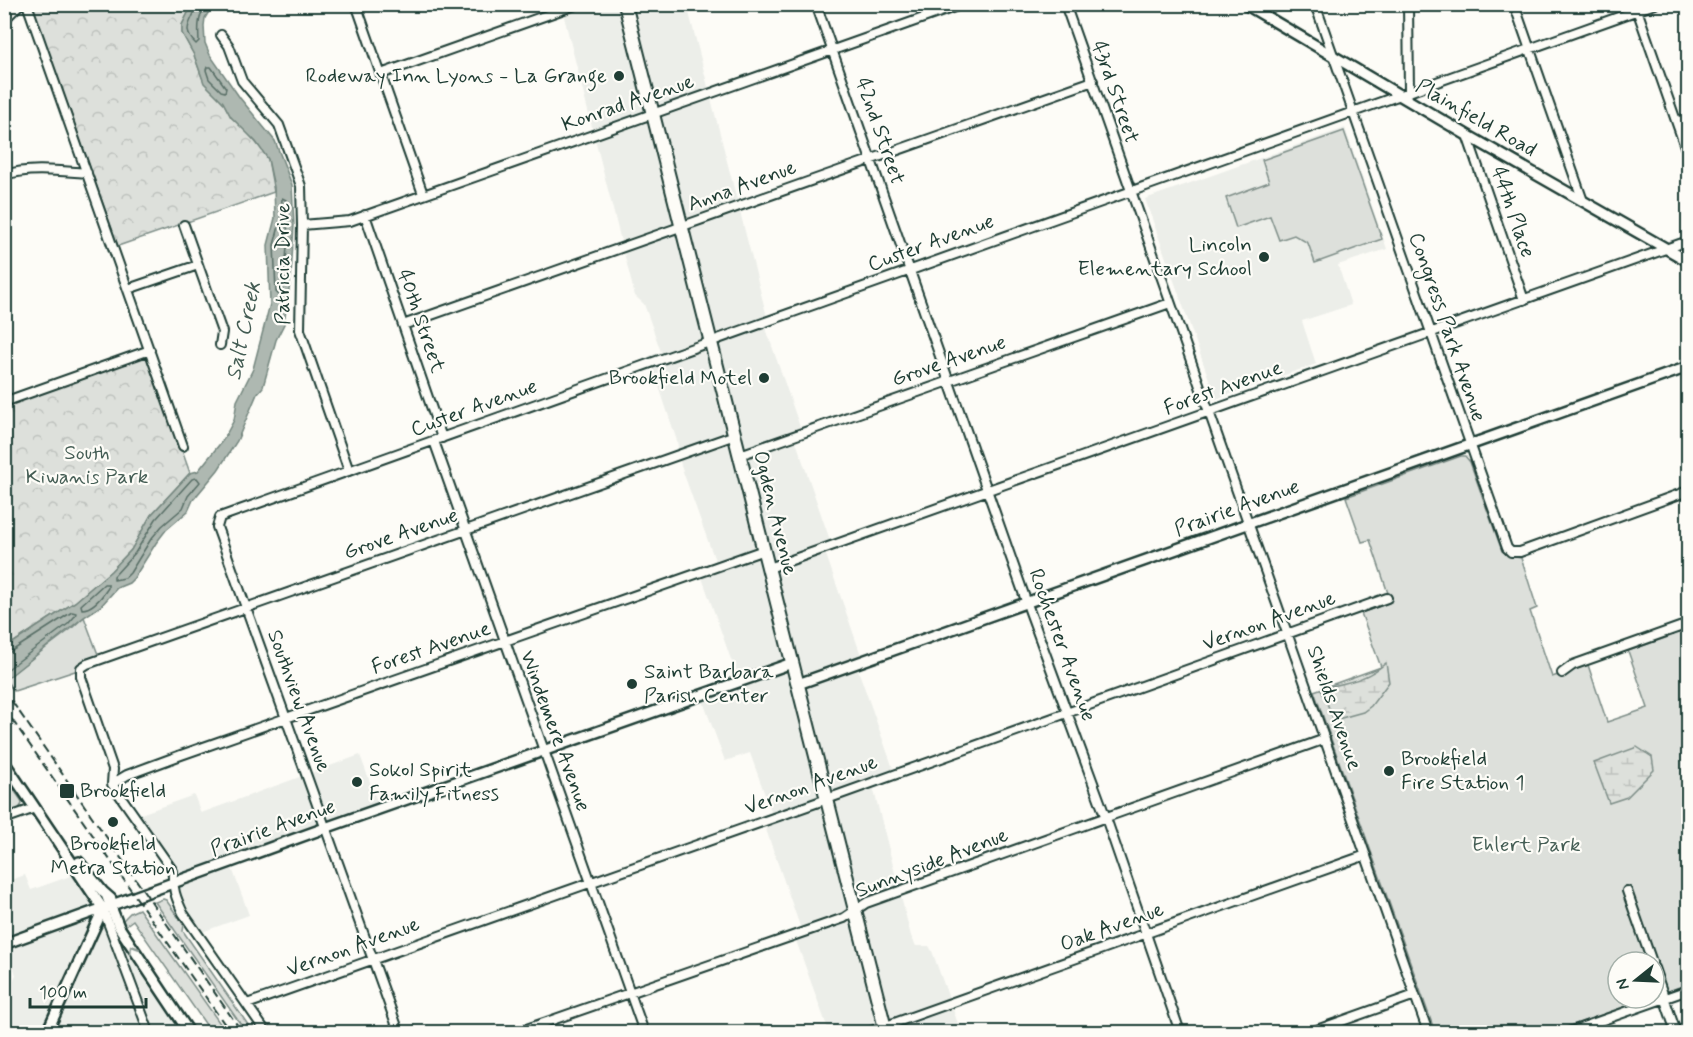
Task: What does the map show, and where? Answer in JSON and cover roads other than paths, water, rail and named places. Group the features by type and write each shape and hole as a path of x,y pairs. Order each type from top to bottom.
{"main road":[{"name":"Ogden Avenue","path":"624,4 885,1030"}],"street":[{"path":"4,20 20,4"},
{"path":"27,4 183,446"},
{"path":"356,4 423,194"},
{"path":"381,74 578,4"},
{"name":"42nd Street","path":"816,4 909,270"},
{"name":"Konrad Avenue","path":"302,225 350,220 365,215 963,4"},
{"name":"43rd Street","path":"1065,4 1131,192"},
{"name":"Plainfield Road","path":"1245,4 1467,135 1689,261"},
{"name":"Congress Park Avenue","path":"1315,4 1504,543 1511,552 1520,552 1689,491"},
{"path":"1408,4 1410,91"},
{"path":"1514,4 1583,201"},
{"name":"Custer Avenue","path":"220,517 1131,192 1637,8 1655,4"},
{"path":"1637,8 1689,155"},
{"name":"Patricia Drive","path":"221,35 229,46 242,81 279,125 301,186 300,330 349,471"},
{"name":"Anna Avenue","path":"403,325 1092,81"},
{"path":"1677,122 1689,118"},
{"name":"44th Place","path":"1467,135 1524,300"},
{"path":"4,175 40,170 87,173"},
{"name":"Shields Avenue","path":"1131,192 1428,1032"},
{"name":"40th Street","path":"365,215 442,438"},
{"path":"184,225 222,332 220,345"},
{"name":"Forest Avenue","path":"769,568 1689,241"},
{"path":"128,289 198,265"},
{"name":"Rochester Avenue","path":"909,270 1106,818 1180,1032"},
{"name":"Grove Avenue","path":"740,455 1170,303"},
{"path":"4,402 150,350"},
{"name":"Prairie Avenue","path":"798,684 1689,367"},
{"name":"Grove Avenue","path":"112,784 113,769 81,677 81,668 87,664 735,435"},
{"name":"Windemere Avenue","path":"434,441 644,1032"},
{"name":"Southview Avenue","path":"220,517 217,527 399,1032"},
{"name":"Forest Avenue","path":"112,784 127,776 285,718 764,550"},
{"name":"Vernon Avenue","path":"247,1004 1387,598"},
{"path":"1562,673 1573,665 1689,624"},
{"name":"Prairie Avenue","path":"4,944 792,663"},
{"name":"Sunnyside Avenue","path":"518,1032 844,918 866,903 1325,739"},
{"path":"4,762 57,838 111,906 149,1032"},
{"path":"112,784 173,871 172,884 183,913 266,1032"},
{"path":"4,819 36,808"},
{"path":"57,838 107,897 119,927 189,1032"},
{"name":"Oak Avenue","path":"869,1032 885,1030 1366,855"},
{"path":"1627,891 1648,950"},
{"path":"47,1032 111,906"},
{"path":"1666,997 1689,990"},
{"path":"1311,1032 1415,995"},
{"path":"1666,1004 1676,1032"},
{"path":"1569,1032 1630,1010"}],"water":[{"name":"Salt Creek","path":"192,5 217,5 205,18 205,43 210,55 240,98 275,141 292,185 294,225 291,276 284,324 276,340 263,387 257,394 237,441 218,470 193,500 188,511 166,530 129,583 117,588 101,606 5,680 5,648 75,602 111,571 131,550 151,515 190,473 198,471 223,440 234,420 237,401 253,369 270,304 268,245 275,218 274,187 268,159 256,142 231,117 223,102 204,83 194,55 182,33 182,25"}],"railway":[{"path":"4,690 242,1032"},
{"path":"4,708 230,1032"}],"place":[{"name":"Rodeway Inn Lyons - La Grange","path":"619,76"},
{"name":"Lincoln Elementary School","path":"1264,257"},
{"name":"Brookfield Motel","path":"764,378"},
{"name":"Saint Barbara Parish Center","path":"632,684"},
{"name":"Brookfield Fire Station 1","path":"1389,771"},
{"name":"Sokol Spirit Family Fitness","path":"357,782"},
{"name":"Brookfield","path":"67,791"},
{"name":"Brookfield Metra Station","path":"113,822"}],"park label":[{"name":"South Kiwanis Park","path":"87,465"},
{"name":"Ehlert Park","path":"1526,845"}]}
